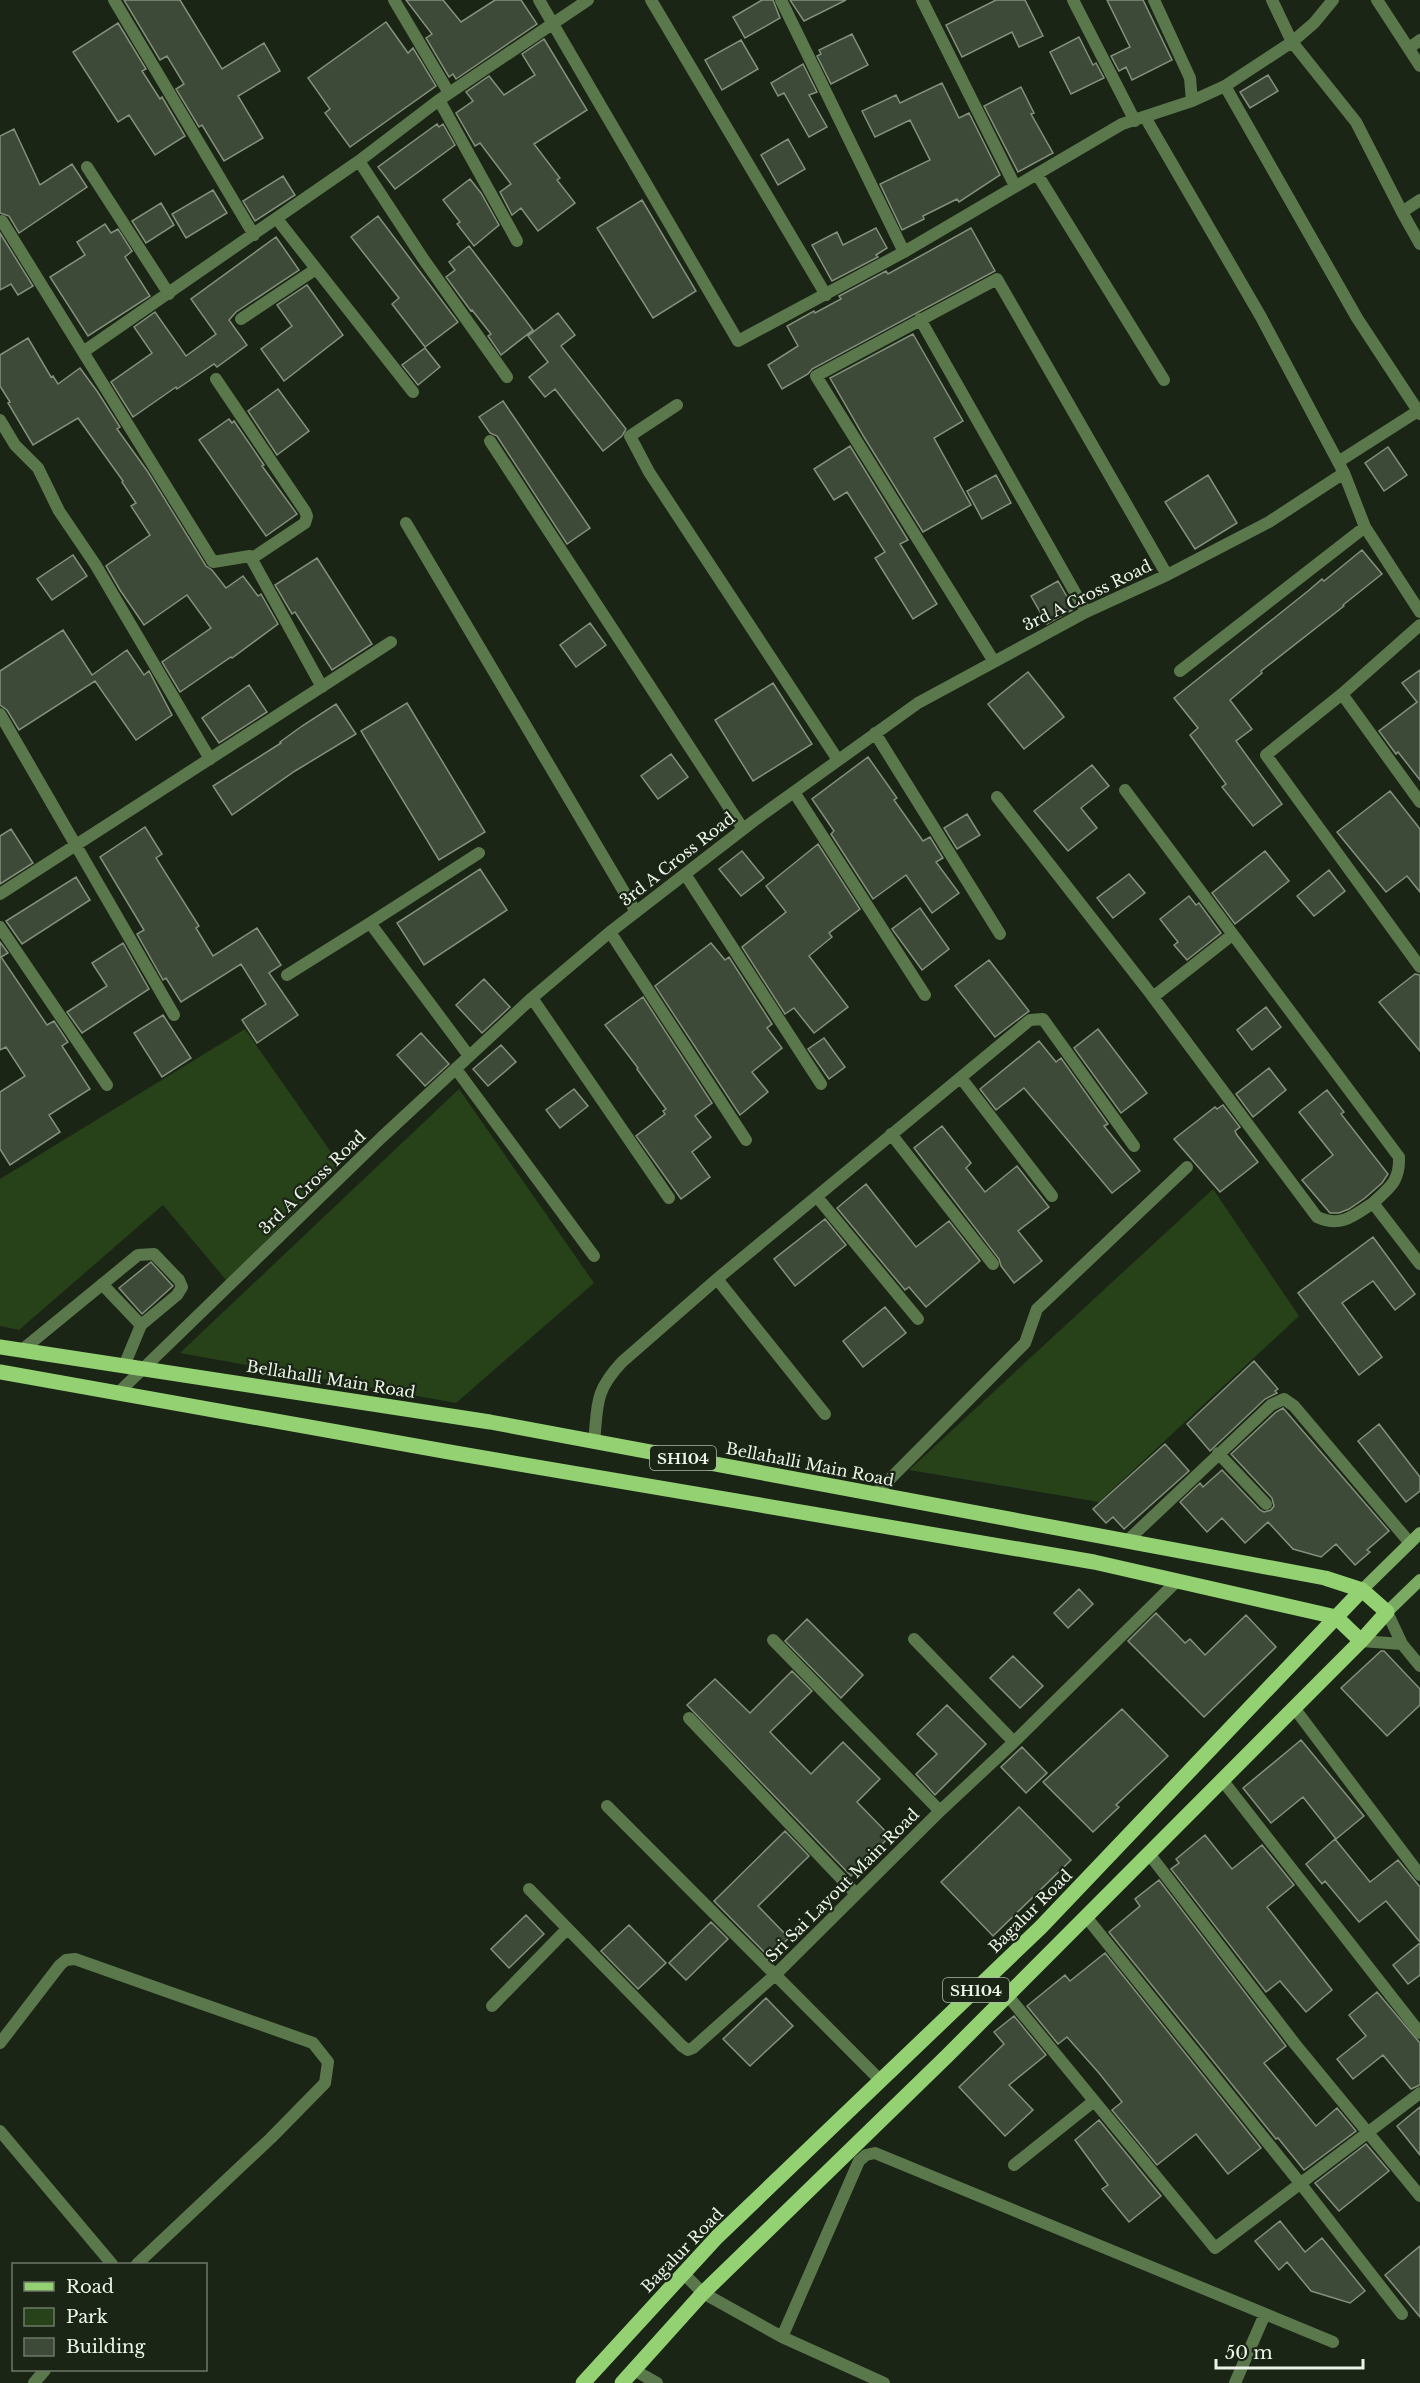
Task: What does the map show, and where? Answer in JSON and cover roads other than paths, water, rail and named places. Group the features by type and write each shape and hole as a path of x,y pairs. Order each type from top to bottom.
{"main road":[{"name":"Bellahalli Main Road","path":"0,1347 490,1422 1325,1578 1362,1590"},
{"name":"SH104","path":"0,1372 455,1453 1094,1562 1284,1603 1336,1617 1362,1641"},
{"name":"Bagalur Road","path":"583,2383 717,2237 1041,1927 1336,1617 1420,1533"},
{"path":"1387,1612 1420,1580"},
{"name":"SH104","path":"622,2383 703,2293 1087,1918 1362,1641 1387,1612 1362,1590"}],"street":[{"path":"114,0 254,235"},
{"path":"394,0 517,241"},
{"path":"539,0 738,341 904,252 1122,124 1225,86 1292,42 1314,24 1333,0"},
{"path":"83,352 277,219 444,97 588,0"},
{"path":"651,0 826,295"},
{"path":"782,0 904,252"},
{"path":"922,0 1015,186"},
{"path":"1073,0 1140,119 1261,317 1344,473 1365,527 1420,612"},
{"path":"1154,0 1190,78 1192,100"},
{"path":"1272,0 1292,42 1356,122 1420,244"},
{"path":"1377,0 1420,66"},
{"path":"1409,48 1420,40"},
{"path":"1225,86 1357,318 1420,412 1338,462"},
{"path":"359,161 424,260 507,377"},
{"path":"87,167 169,294"},
{"path":"1037,174 1164,380"},
{"path":"1402,212 1420,200"},
{"path":"277,219 413,392"},
{"path":"2,221 213,562 250,556 322,687"},
{"path":"242,319 316,269"},
{"path":"993,660 816,376 997,279 1167,575"},
{"path":"920,319 1086,612"},
{"path":"216,379 307,516 305,523 252,559"},
{"path":"677,405 630,436 649,471 838,760"},
{"path":"0,420 15,445 38,468 59,511 95,564 210,759"},
{"path":"490,441 743,829"},
{"name":"3rd A Cross Road","path":"119,1392 382,1137 532,998 610,932 743,829 918,703 993,660 1086,612 1167,575 1269,522 1344,473"},
{"path":"406,523 636,912"},
{"path":"1180,671 1365,527"},
{"path":"1420,625 1342,694 1266,754 1420,967"},
{"path":"0,894 78,846 391,642"},
{"path":"1342,694 1420,802"},
{"path":"0,714 174,1015"},
{"path":"875,733 1000,934"},
{"path":"997,797 1153,997 1317,1217 1329,1223 1347,1220 1393,1185 1400,1172 1399,1157 1125,790"},
{"path":"794,792 926,995"},
{"path":"288,975 479,853"},
{"path":"686,874 821,1084"},
{"path":"370,923 469,1056"},
{"path":"0,927 107,1085"},
{"path":"610,932 746,1140"},
{"path":"1153,997 1232,935"},
{"path":"532,998 669,1198"},
{"path":"594,1442 599,1393 608,1377 622,1362 717,1279 1030,1020 1043,1019 1134,1146"},
{"path":"456,1069 594,1256"},
{"path":"961,1078 1052,1196"},
{"path":"891,1134 993,1263"},
{"path":"875,1494 1025,1343 1037,1309 1187,1167"},
{"path":"817,1197 918,1319"},
{"path":"1372,1203 1420,1264"},
{"path":"22,1350 138,1255 154,1254 179,1280 182,1287 177,1295 141,1325 124,1366"},
{"path":"717,1279 825,1414"},
{"path":"102,1284 141,1325"},
{"path":"1127,1541 1218,1453 1271,1406 1278,1401 1290,1401 1410,1543"},
{"path":"1218,1453 1266,1504"},
{"name":"Sri Sai Layout Main Road","path":"529,1889 688,2050 693,2048 775,1975 939,1811 1014,1742 1177,1581"},
{"path":"1387,1612 1402,1644 1420,1665"},
{"path":"914,1639 1014,1742"},
{"path":"773,1640 939,1811"},
{"path":"1362,1641 1402,1644"},
{"path":"1295,1709 1420,1875"},
{"path":"690,1718 856,1894"},
{"path":"1223,1781 1420,2033"},
{"path":"607,1806 881,2081"},
{"path":"1150,1855 1295,2044 1420,2196"},
{"path":"1087,1918 1402,2314"},
{"path":"492,2006 567,1929"},
{"path":"0,2043 60,1965 66,1960 75,1959 313,2043 328,2062 326,2083 140,2263"},
{"path":"1008,1996 1215,2248 1420,2093"},
{"path":"1014,2165 1094,2101"},
{"path":"0,2131 110,2263"},
{"path":"782,2337 859,2161 875,2152 1333,2342"},
{"path":"683,2273 703,2293 782,2337 884,2383"},
{"path":"1236,2383 1265,2314"},
{"path":"634,2370 657,2383"},
{"path":"34,2383 44,2371"}]}
